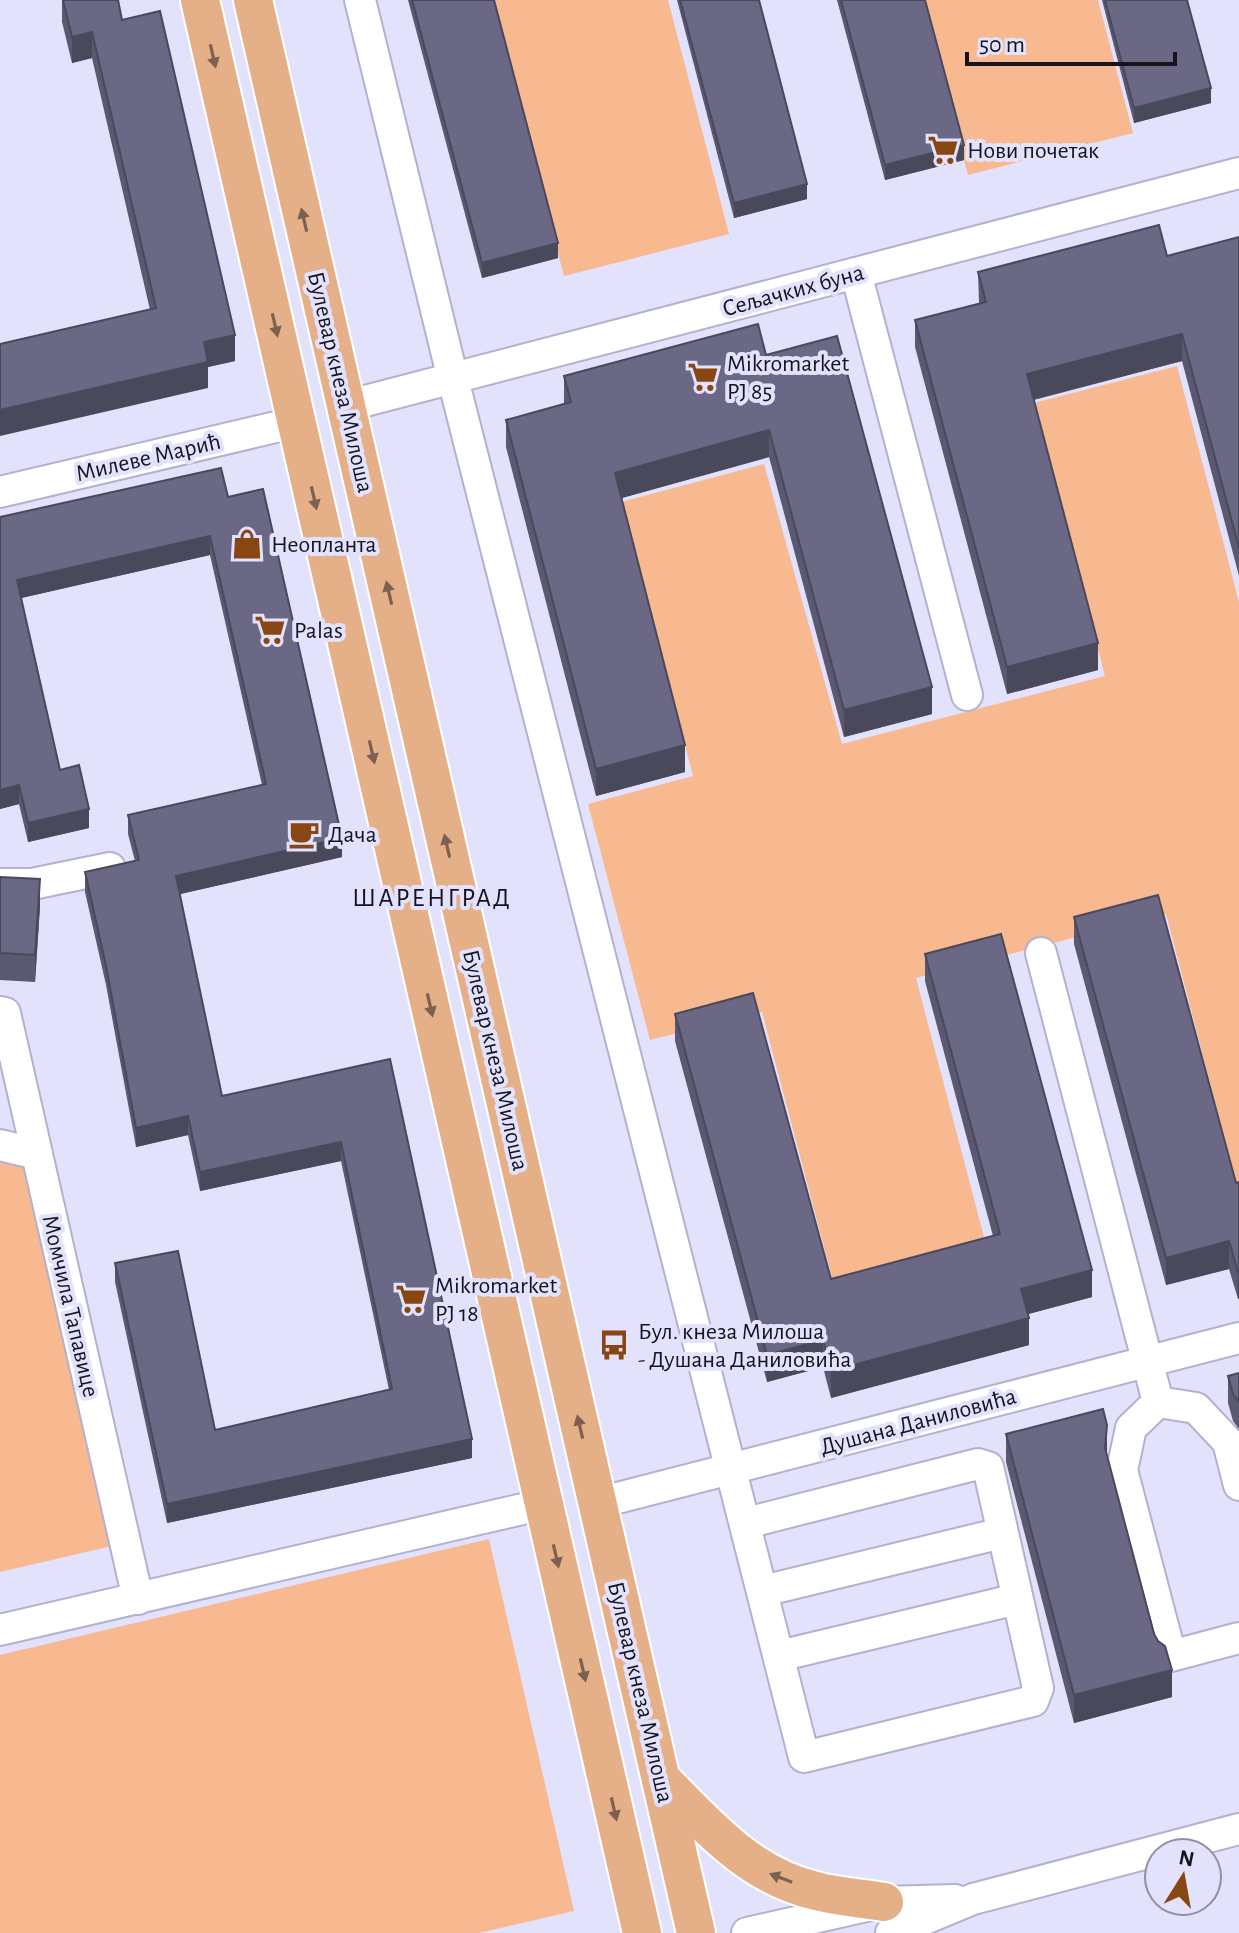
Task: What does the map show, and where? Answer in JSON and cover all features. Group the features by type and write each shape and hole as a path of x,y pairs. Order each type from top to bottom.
{"main road":[{"path":"200,0 642,1933"},
{"name":"Булевар кнеза Милоша","path":"253,0 696,1933"},
{"path":"661,1779 728,1845 756,1867 888,1917"}],"street":[{"path":"360,0 453,379 804,1757 1033,1701 1038,1688 988,1467 978,1464 746,1523"},
{"name":"Сељачких буна","path":"346,406 1239,173"},
{"path":"856,273 967,695"},
{"name":"Милеве Марић","path":"0,492 297,422"},
{"path":"0,884 32,884 110,868"},
{"path":"1041,953 1158,1402"},
{"name":"Момчила Тапавице","path":"3,1012 138,1599"},
{"path":"0,1145 37,1154"},
{"name":"Душана Даниловића","path":"598,1503 1239,1338"},
{"path":"1158,1402 1196,1408 1228,1442 1239,1485"},
{"path":"1158,1402 1131,1428 1122,1470 1171,1656 1239,1638"},
{"path":"0,1630 544,1504"},
{"path":"763,1591 1002,1533"},
{"path":"779,1656 1017,1599"},
{"path":"747,1933 888,1917 973,1899 1239,1829"}],"shaded area":[{"path":"493,0 668,0 729,234 564,276"},
{"path":"923,0 1098,0 1133,133 968,175"},
{"path":"1177,366 1239,602 1239,1194 1166,914 916,978 990,1260 838,1300 762,1012 650,1040 588,804 693,776 621,502 764,464 842,744 1105,676 1034,403"},
{"path":"0,1158 28,1164 112,1546 0,1572"},
{"path":"489,1539 574,1911 479,1933 0,1933 0,1655"}],"building":[{"path":"63,0 118,0 122,20 160,11 235,335 204,342 208,362 0,410 0,344 156,308 92,32 72,37"},
{"path":"412,0 494,0 558,243 482,263"},
{"path":"680,0 759,0 807,184 734,203"},
{"path":"841,0 925,0 964,145 885,165"},
{"path":"1105,0 1187,0 1211,88 1134,108"},
{"path":"1159,225 1167,256 1239,237 1239,548 1182,334 1027,374 1098,643 1007,667 915,320 986,302 978,272"},
{"path":"758,324 766,355 837,336 932,687 844,710 769,430 615,473 685,745 596,769 506,420 571,402 564,376"},
{"path":"221,468 228,497 263,489 342,838 176,876 222,1096 390,1059 472,1439 167,1504 115,1263 178,1251 215,1430 392,1389 341,1142 200,1172 188,1116 136,1128 85,872 139,860 128,815 266,784 210,536 17,580 60,770 79,765 89,809 28,823 19,785 0,790 0,517"},
{"path":"0,877 40,879 35,955 0,953"},
{"path":"1158,895 1236,1183 1239,1182 1239,1272 1229,1241 1166,1258 1074,917"},
{"path":"1001,934 1092,1270 1021,1289 1029,1318 831,1371 823,1340 767,1355 675,1014 753,993 831,1279 1000,1234 925,954"},
{"path":"1239,1373 1239,1402 1233,1394 1228,1376"},
{"path":"1103,1409 1107,1425 1105,1448 1154,1634 1165,1646 1172,1670 1074,1695 1006,1434"}],"place":[{"name":"Нови почетак","path":"943,150"},
{"name":"Mikromarket PJ 85","path":"703,377"},
{"name":"Неопланта","path":"247,544"},
{"name":"Palas","path":"270,630"},
{"name":"Дача","path":"304,834"},
{"name":"Mikromarket PJ 18","path":"411,1299"},
{"name":"Бул. кнеза Милоша - Душана Даниловића","path":"614,1345"}],"district":[{"name":"ШАРЕНГРАД","path":"432,897"}]}
